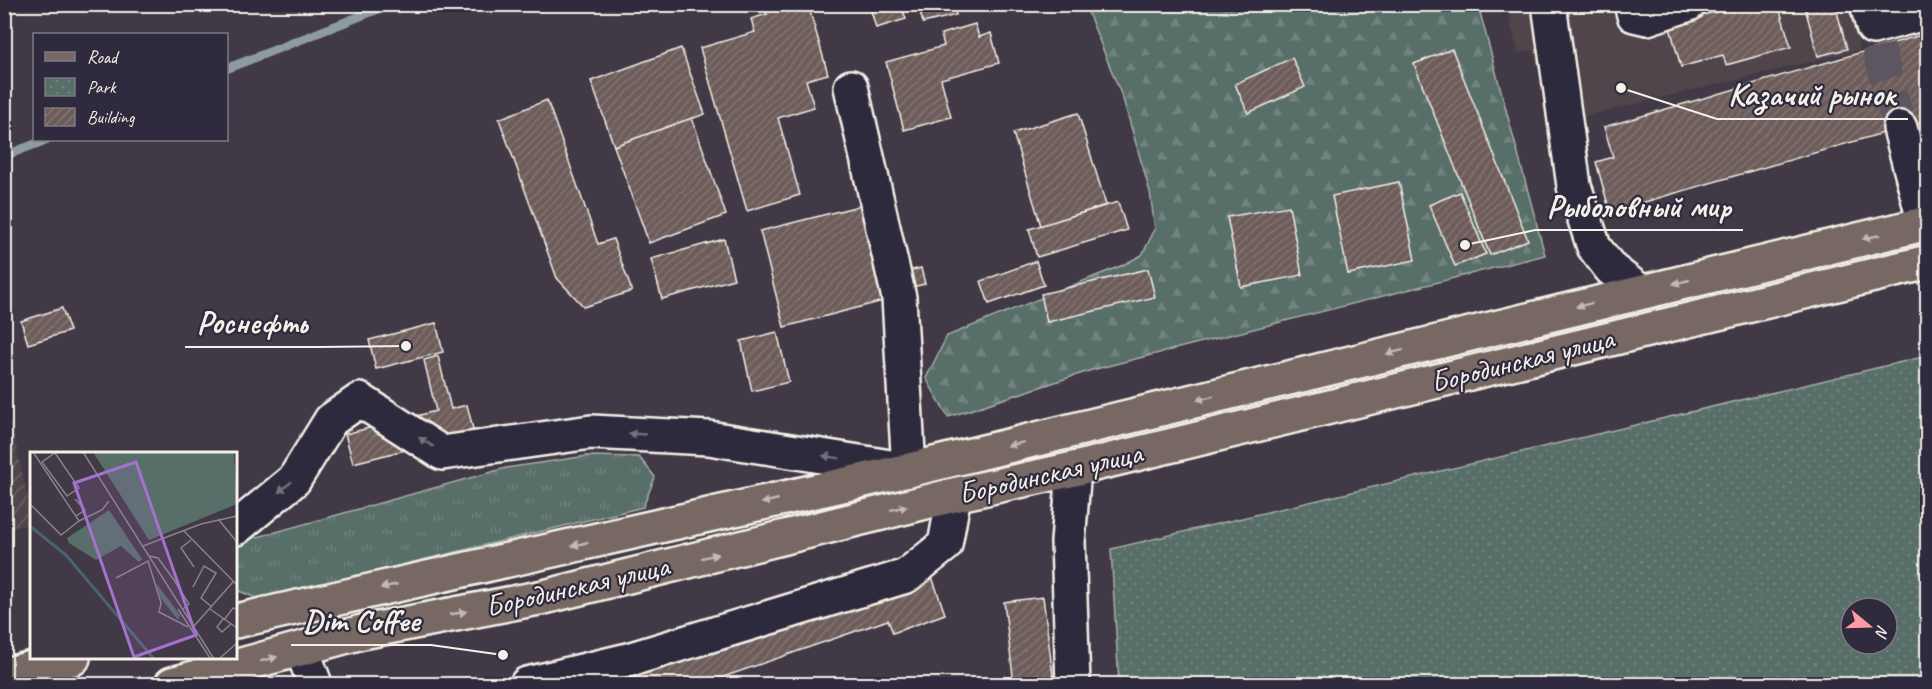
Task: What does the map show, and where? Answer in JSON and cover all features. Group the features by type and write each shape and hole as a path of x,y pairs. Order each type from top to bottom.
{"main road":[{"name":"Бородинская улица","path":"237,621 909,470 1926,224"},
{"name":"Бородинская улица","path":"172,684 362,632 544,597 954,495 1074,469 1928,262"},
{"path":"4,675 65,659"}],"street":[{"path":"1549,4 1574,186 1594,247 1611,269 1641,292"},
{"path":"1631,4 1634,15 1647,18 1689,4"},
{"path":"1872,26 1928,12"},
{"path":"237,527 294,480 331,420 360,400 442,453 591,432 709,438 909,470 899,298 851,87"},
{"path":"1900,128 1926,224"},
{"path":"1073,684 1068,542 1074,469"},
{"path":"527,684 628,660 906,576 945,545 954,495"},
{"path":"302,650 315,684"}],"shaded area":[{"path":"1506,5 1849,5 1860,50 1553,124 1533,50 1518,53"},
{"path":"4,392 30,507 30,524 5,530"}],"green space":[{"path":"1085,5 1478,5 1545,255 1092,370 948,417 926,378 947,336 1123,265 1142,255 1155,229 1150,192 1123,99"},
{"path":"1927,356 1927,684 1119,684 1111,549"},
{"path":"587,456 639,457 655,477 643,507 259,599 237,590 237,543 506,468"}],"building":[{"path":"764,4 808,4 828,74 806,80 814,107 778,118 800,195 747,211 700,48 755,32 751,19 767,14"},
{"path":"869,4 901,4 906,19 876,28"},
{"path":"918,4 954,4 956,15 923,23"},
{"path":"1746,4 1778,4 1791,47 1726,65 1723,55 1681,67 1669,24"},
{"path":"1804,4 1835,4 1847,49 1818,56"},
{"path":"975,24 979,37 991,33 999,63 941,79 951,117 904,130 886,62 944,46 941,34"},
{"path":"1928,33 1928,120 1610,212 1596,162 1613,157 1604,127"},
{"path":"681,48 705,114 614,146 591,81"},
{"path":"1452,49 1528,240 1490,255 1414,64"},
{"path":"1292,58 1305,87 1248,113 1235,84"},
{"path":"547,100 598,244 613,239 632,291 584,307 557,278 499,119"},
{"path":"1078,113 1106,205 1041,226 1013,133"},
{"path":"692,118 726,215 649,243 614,146"},
{"path":"1399,182 1415,260 1348,274 1332,196"},
{"path":"1460,192 1486,254 1455,266 1429,205"},
{"path":"1118,202 1127,230 1037,257 1029,229"},
{"path":"863,205 887,300 784,327 760,231"},
{"path":"1289,206 1302,275 1241,287 1227,217"},
{"path":"724,239 734,279 662,299 651,259"},
{"path":"1036,261 1044,285 989,304 981,281"},
{"path":"921,268 925,284 908,288 904,272"},
{"path":"1148,269 1155,297 1047,322 1041,294"},
{"path":"62,308 70,331 28,344 21,321"},
{"path":"436,323 443,352 376,369 369,340"},
{"path":"777,332 789,382 752,391 741,341"},
{"path":"438,356 451,409 467,405 474,433 353,463 345,434 436,411 424,360"},
{"path":"4,437 10,458 4,459"},
{"path":"931,574 945,614 893,633 888,620 703,684 611,684"},
{"path":"1043,597 1054,684 1014,684 1004,602"}],"waterway":[{"path":"228,68 391,4"},
{"path":"4,156 43,141"}],"tunnel":[{"path":"1878,47 1900,128"}],"place":[{"name":"Казачий рынок","path":"1621,88"},
{"name":"Рыболовный мир","path":"1465,245"},
{"name":"Роснефть","path":"406,346"},
{"name":"Dim Coffee","path":"503,655"}]}
